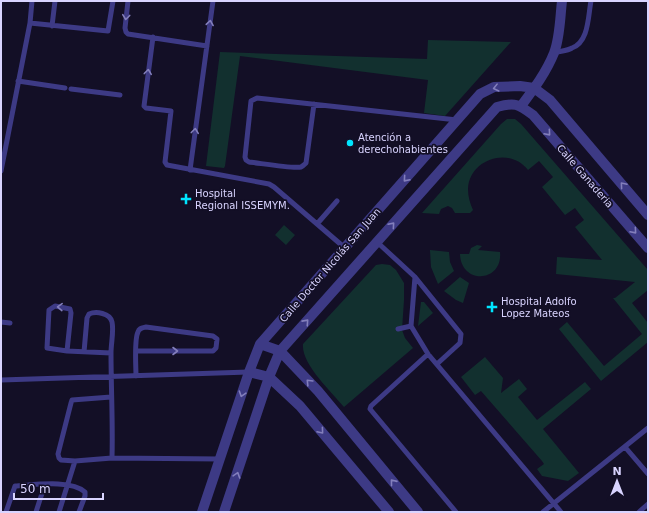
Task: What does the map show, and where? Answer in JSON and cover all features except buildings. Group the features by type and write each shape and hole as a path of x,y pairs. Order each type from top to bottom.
{"street":[{"path":"521,106 534,88 554,53 562,1"},
{"name":"Calle Doctor Nicolás San Juan","path":"202,512 249,372 260,344 480,94 494,87 520,86 534,88"},
{"path":"534,88 550,100 648,215"},
{"name":"Calle Doctor Nicolás San Juan","path":"224,512 269,378 280,351 496,107 510,104 521,106"},
{"name":"Calle Ganaderia","path":"521,106 533,115 648,248"},
{"path":"260,344 280,351 318,391 418,512"},
{"path":"249,372 269,378 300,406 389,512"}],"lane":[{"path":"1,171 30,23 32,1"},
{"path":"52,26 55,1"},
{"path":"30,23 81,30 108,31 113,1"},
{"path":"128,1 125,28 128,34 207,46"},
{"path":"190,170 213,1"},
{"path":"554,53 573,48 585,36 591,1"},
{"path":"153,37 144,106 146,108 171,111 165,162 167,165 169,167 274,186 345,248"},
{"path":"18,81 65,88"},
{"path":"71,89 120,95"},
{"path":"314,104 306,163 303,166 299,167 249,162 246,160 250,101 257,98 314,104 458,120"},
{"path":"317,224 337,201"},
{"path":"377,242 415,277 461,334 460,343 437,364"},
{"path":"415,277 411,326 428,354 561,512"},
{"path":"67,351 71,313 70,309 55,306 49,310 47,345 49,349 67,351 111,353"},
{"path":"84,352 87,318 89,314 94,312 106,314 112,320 112,458"},
{"path":"1,322 10,323"},
{"path":"398,330 411,326"},
{"path":"136,351 213,351 216,348 217,339 213,336 141,328 138,331 136,351 136,376"},
{"path":"428,354 370,408 456,512"},
{"path":"1,380 249,372"},
{"path":"112,397 72,400 58,454 61,460 75,461 112,458 220,459"},
{"path":"543,512 648,428"},
{"path":"624,447 648,474"},
{"path":"59,512 75,461"},
{"path":"36,512 45,484"},
{"path":"6,512 15,486 68,484 82,489 85,492 79,512"},
{"path":"639,512 648,504"}],"green space":[{"path":"428,40 511,42 445,116 424,113 428,80 240,56 225,166 224,168 206,166 220,52 427,59"},
{"path":"507,119 515,119 521,124 648,270 648,290 632,303 648,323 648,342 601,381 559,329 567,322 604,366 642,334 613,298 635,282 556,274 557,257 602,260 575,227 584,220 575,208 565,215 542,187 553,177 539,161 528,170 520,163 511,159 492,159 483,163 475,170 470,179 468,192 473,210 470,213 455,213 452,208 448,206 441,209 439,214 422,213"},
{"path":"284,225 295,235 286,245 275,235"},
{"path":"477,245 482,246 478,250 500,252 499,262 495,270 482,276 474,275 467,271 462,264 460,254 469,254 471,248"},
{"path":"430,250 449,252 450,262 454,271 438,284 431,267"},
{"path":"376,265 390,265 396,270 404,283 402,330 405,338 413,348 344,407 312,369 304,352 303,344"},
{"path":"460,277 469,283 463,303 456,300 444,291"},
{"path":"421,302 424,302 433,313 418,326"},
{"path":"485,357 503,378 501,393 519,379 527,389 518,397 537,420 585,382 591,389 543,429 579,473 568,481 542,476 537,469 544,464 542,461 481,391 475,395 461,377"}],"place":[{"name":"Atención a derechohabientes","path":"350,143"},
{"name":"Hospital Regional ISSEMYM.","path":"186,199"},
{"name":"Hospital Adolfo Lopez Mateos","path":"492,307"}]}
